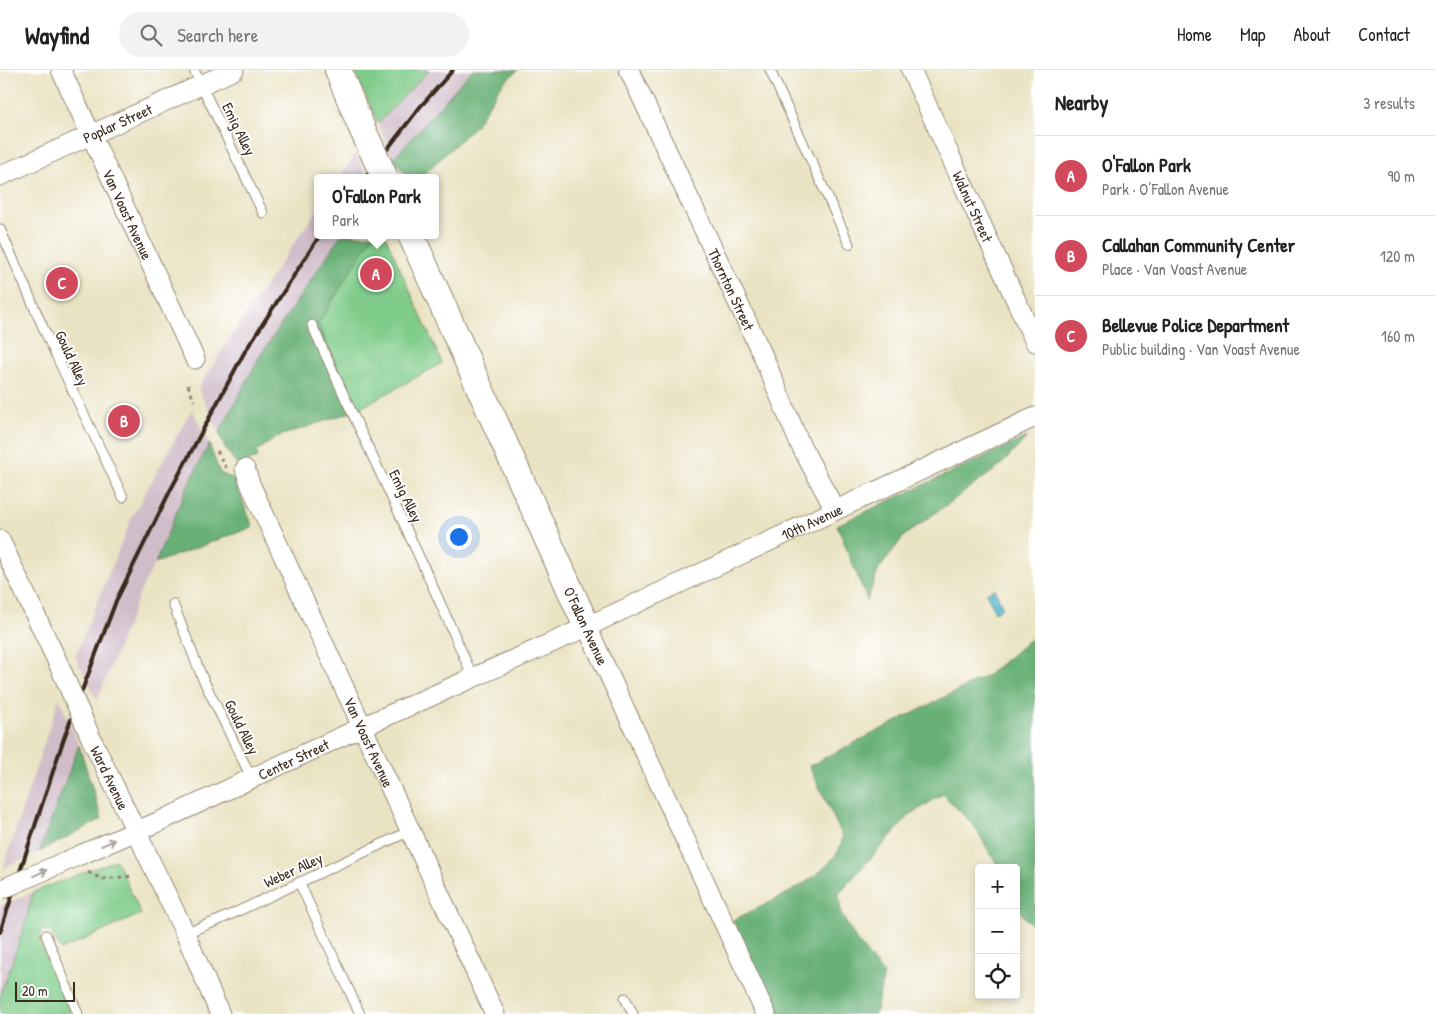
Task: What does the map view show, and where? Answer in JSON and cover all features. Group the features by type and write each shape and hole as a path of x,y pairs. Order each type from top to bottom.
{"street":[{"name":"Van Voast Avenue","path":"61,70 196,359"},
{"name":"Poplar Street","path":"0,176 91,135 198,78 234,70"},
{"path":"338,70 383,174"},
{"name":"Thornton Street","path":"629,70 763,356 799,442 834,510"},
{"name":"Walnut Street","path":"911,70 1035,342"},
{"name":"O’Fallon Avenue","path":"413,239 586,625 766,1014"},
{"name":"10th Avenue","path":"586,625 780,538 834,510 1035,417"},
{"name":"Van Voast Avenue","path":"237,471 251,486 362,727 412,830 495,1014"},
{"name":"Ward Avenue","path":"0,540 91,738 185,933 220,1014"},
{"name":"Center Street","path":"0,890 82,861 136,831 252,780 362,727 586,625"}],"lane":[{"path":"770,70 849,244"},
{"name":"Emig Alley","path":"198,78 264,213"},
{"name":"Gould Alley","path":"0,229 46,334 123,496"},
{"name":"Emig Alley","path":"312,325 432,582 473,678"},
{"name":"Gould Alley","path":"173,604 202,677 252,780"},
{"name":"Weber Alley","path":"185,933 217,921 412,830"},
{"path":"299,882 360,1014"},
{"path":"46,935 78,1014"},
{"path":"625,998 633,1014"}],"path":[{"path":"188,385 194,401"},
{"path":"217,451 237,471"},
{"path":"82,861 92,876 102,879 133,876"}],"shaded area":[{"path":"429,70 472,70 393,159 378,123"},
{"path":"356,153 365,174 342,174"},
{"path":"314,214 314,239 338,239 260,356 219,433 198,388 240,322"},
{"path":"192,409 209,444 187,487 155,563 141,590 97,700 75,656 132,517"},
{"path":"59,698 79,745 39,852 3,868"},
{"path":"33,892 24,928 0,996 0,906"}],"green space":[{"path":"354,70 429,70 378,123"},
{"path":"472,70 518,70 503,83 474,127 424,174 406,174 393,159"},
{"path":"338,239 371,239 318,324 357,410 277,437 256,452 258,458 237,465 224,446 219,433 260,356"},
{"path":"371,239 387,239 442,363 357,410 318,324"},
{"path":"1027,437 1000,466 905,535 879,569 867,600 837,525"},
{"path":"209,444 220,473 234,479 253,527 155,563 187,487"},
{"path":"1035,635 1035,927 1020,910 1020,864 997,864 974,826 943,794 910,815 839,893 841,914 857,941 884,975 875,1014 776,1014 733,920 798,887 828,864 838,851 843,837 809,766 988,675"},
{"path":"79,745 102,819 39,852"},
{"path":"116,860 141,914 61,950 51,932 43,930 39,941 71,1014 0,1014 0,996 24,928 33,892"}],"water":[{"path":"995,589 1003,608 995,612 986,593"}],"railway":[{"path":"368,174 420,107 453,70"},
{"path":"0,932 64,738 116,601 170,491 244,353 317,239"}],"place":[{"name":"O'Fallon Park","path":"376,274"},
{"name":"Bellevue Police Department","path":"62,283"},
{"name":"Callahan Community Center","path":"124,421"}]}
